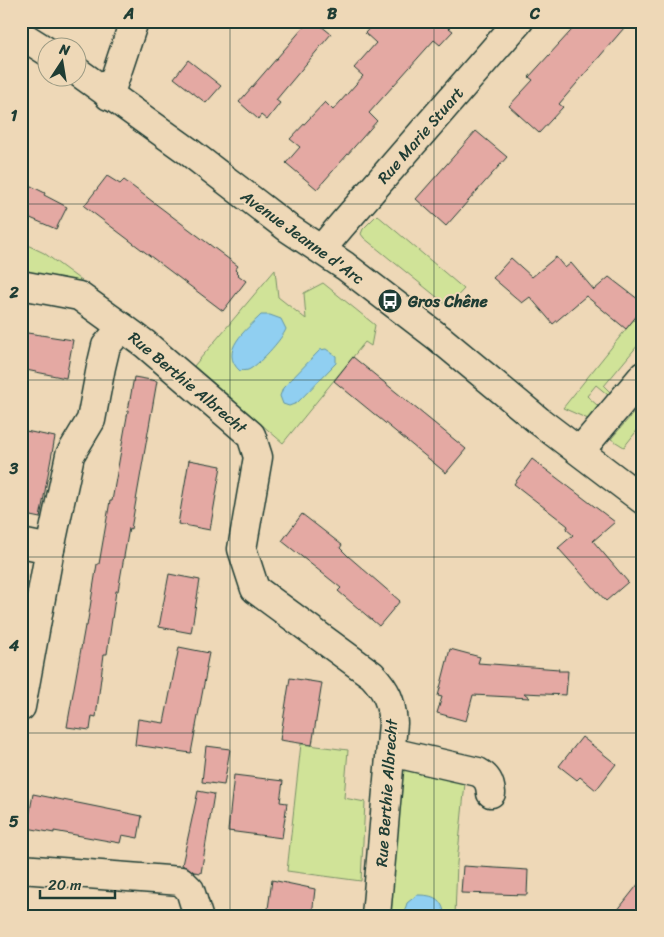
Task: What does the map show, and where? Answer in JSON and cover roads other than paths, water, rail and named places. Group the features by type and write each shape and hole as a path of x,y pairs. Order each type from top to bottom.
{"street":[{"path":"109,96 134,21"},
{"name":"Rue Marie Stuart","path":"324,251 330,239 341,226 519,21"},
{"path":"21,35 38,46"},
{"name":"Avenue Jeanne d'Arc","path":"88,80 188,150 288,228 324,251 433,333 539,420 643,500"},
{"path":"21,285 79,296 122,327"},
{"name":"Rue Berthie Albrecht","path":"21,706 50,549 70,455 91,420 100,367 106,346 122,327 251,435 258,457 242,550 255,589 372,675 385,689 392,707 393,723 376,916"},
{"path":"580,451 643,376"},
{"path":"21,543 50,549"},
{"path":"391,752 478,772 485,776 490,783 491,792"},
{"path":"21,869 181,881 190,890 198,916"}],"water":[{"path":"261,315 270,315 281,319 286,329 275,345 257,364 248,370 240,371 234,363 232,356 233,348 242,334"},
{"path":"326,349 336,356 336,363 297,403 289,406 283,404 280,396 283,388 320,350"},
{"path":"417,895 433,897 439,901 445,916 403,916 407,903"}],"place":[{"name":"Gros Chêne","path":"390,301"}]}
